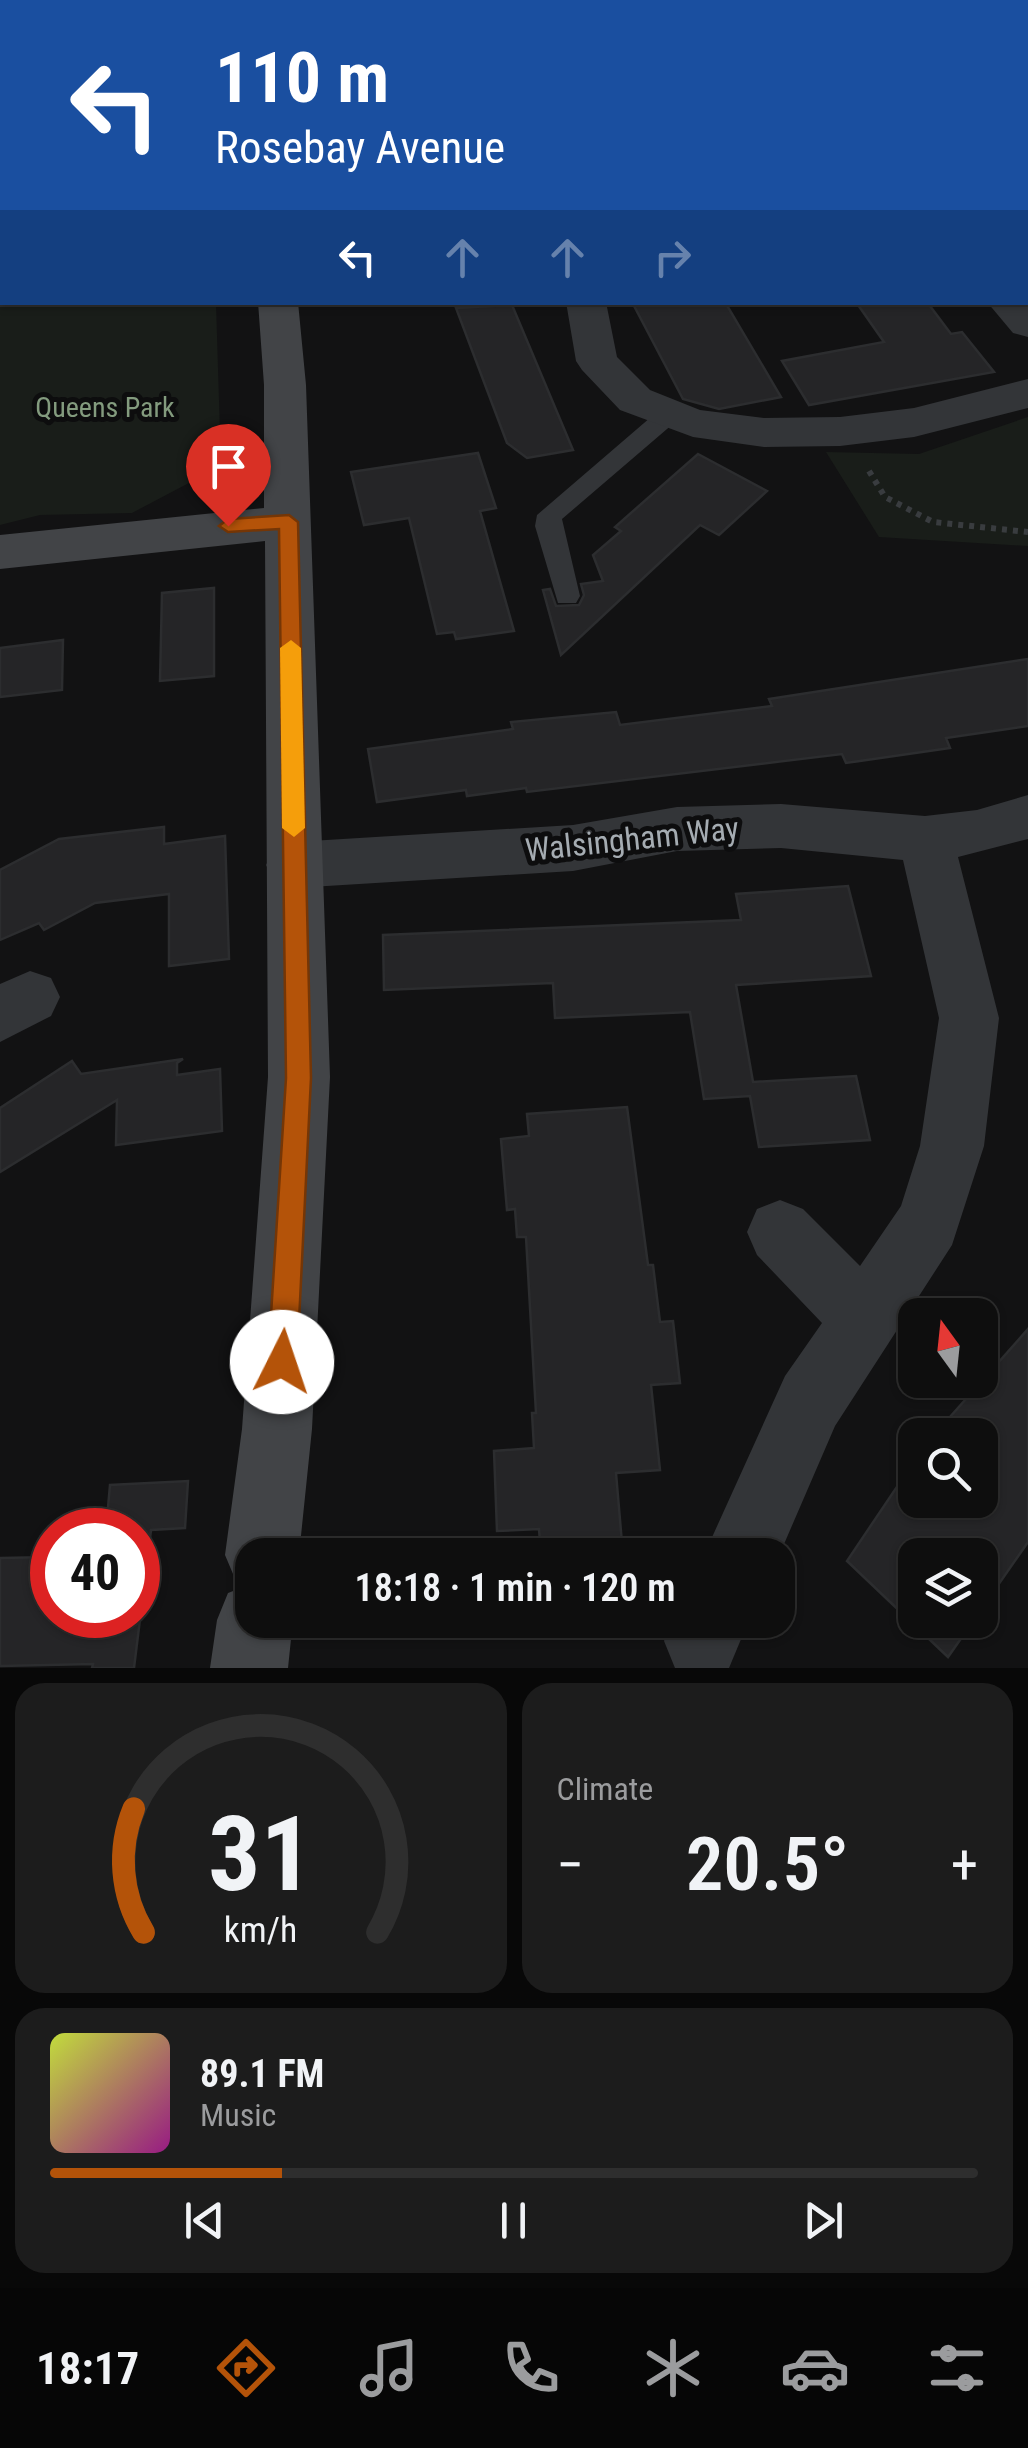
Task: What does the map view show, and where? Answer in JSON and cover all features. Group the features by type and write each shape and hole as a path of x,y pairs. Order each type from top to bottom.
{"street":[{"path":"264,1538 278,1429 299,1078 289,522 278,305"},
{"path":"586,305 597,363 639,404 666,416 748,433 845,432 909,425 1028,393"},
{"path":"1010,305 1028,324"},
{"path":"0,552 289,522"},
{"name":"Walsingham Way","path":"294,866 573,848 677,830 781,826 925,839 977,832 1028,817"},
{"path":"748,1538 810,1401 930,1222 952,1146 970,1018 947,914 925,839"},
{"path":"780,1232 863,1317"},
{"path":"249,1668 253,1638"}],"lane":[{"path":"567,596 548,526 550,515 666,416"}],"path":[{"path":"845,432 886,497 934,522 1028,532"}],"green space":[{"name":"Queens Park","path":"0,305 216,305 221,466 132,513 40,515 0,525"},
{"path":"1028,417 1028,546 879,537 826,452 919,454"}],"building":[{"path":"512,305 573,450 527,458 507,443 456,308"},
{"path":"634,305 727,305 781,397 719,409 683,399"},
{"path":"858,305 929,305 951,334 962,332 994,372 809,405 782,361 884,342"},
{"path":"478,453 496,508 480,511 514,631 456,639 454,632 437,634 409,518 364,525 351,472"},
{"path":"698,454 767,491 719,535 700,525 561,655 543,590 550,589 556,606 579,605 584,595 581,584 603,581 593,555 621,531 615,527"},
{"path":"214,588 214,676 160,681 162,593"},
{"path":"63,640 62,690 0,697 0,648"},
{"path":"1028,659 1028,726 946,738 950,748 846,763 842,754 527,792 526,788 467,796 466,790 377,802 368,749 513,729 511,722 616,712 620,725 772,706 769,699"},
{"path":"164,827 164,844 225,836 229,959 169,966 169,894 95,903 44,930 39,923 0,940 0,870 59,839"},
{"path":"848,886 871,976 736,985 753,1082 856,1076 870,1140 759,1147 750,1096 704,1099 690,1012 555,1018 553,983 384,990 383,935 741,920 736,894"},
{"path":"183,1059 177,1063 177,1075 220,1069 222,1131 116,1145 117,1100 0,1172 0,1108 72,1061 81,1074"},
{"path":"627,1107 648,1265 653,1265 660,1322 673,1321 680,1383 651,1385 660,1470 616,1473 622,1538 540,1538 539,1529 497,1531 494,1451 534,1448 532,1413 536,1413 526,1237 517,1237 515,1209 507,1210 501,1139 529,1136 527,1114"},
{"path":"1028,1329 1028,1542 998,1585 998,1538 898,1538 898,1609 847,1561 898,1485 898,1518 998,1518 998,1418 949,1418 967,1398 998,1398 998,1363"},
{"path":"188,1481 185,1528 160,1529 160,1508 108,1508 110,1485"},
{"path":"30,1557 30,1638 138,1638 134,1668 92,1668 93,1664 0,1666 0,1558"},
{"path":"928,1638 961,1638 948,1657"}],"slow traffic":[{"path":"291,648 294,828"}],"route":[{"path":"228,526 289,522 299,1078 282,1362"}]}
